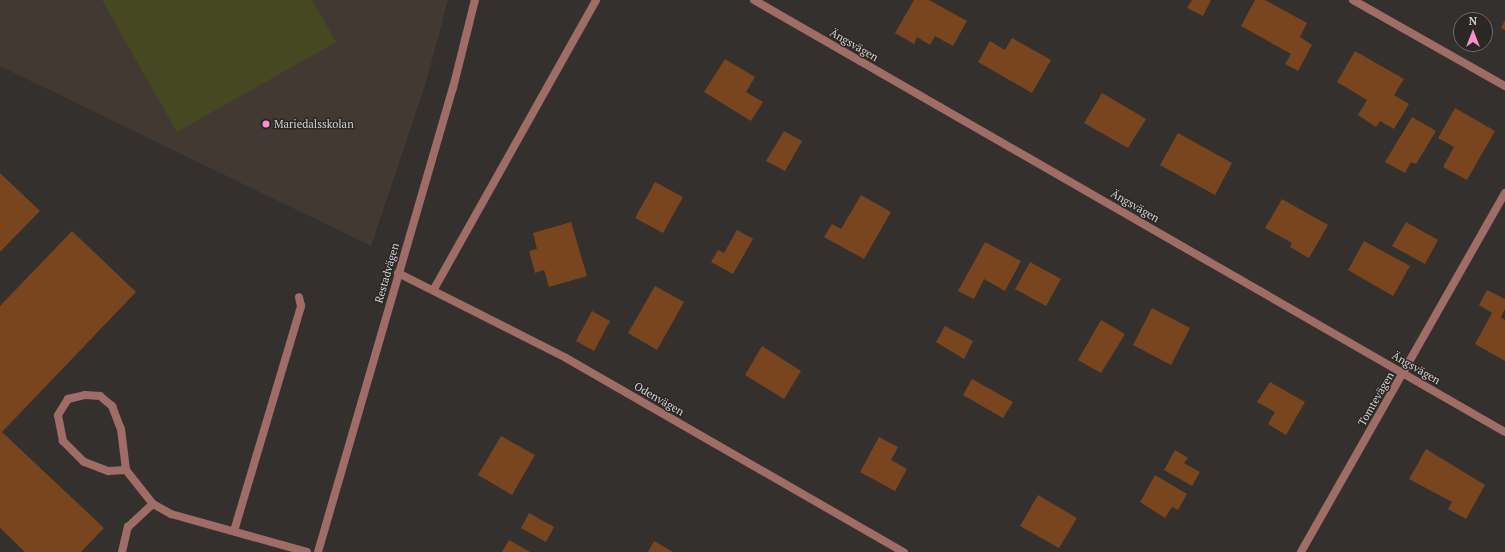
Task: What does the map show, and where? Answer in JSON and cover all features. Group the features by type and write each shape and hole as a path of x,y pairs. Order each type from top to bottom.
{"street":[{"name":"Restadvägen","path":"318,552 398,272 453,88 475,0"},
{"path":"434,289 596,0"},
{"name":"Ängsvägen","path":"754,0 1505,432"},
{"path":"1353,0 1505,86"},
{"name":"Tomtevägen","path":"1301,552 1505,193"},
{"name":"Odenvägen","path":"398,272 434,289 566,358 904,552"},
{"path":"234,531 301,306 299,297"},
{"path":"126,470 108,471 84,462 63,441 58,415 68,399 85,395 100,396 112,406 121,428 126,470 153,504 171,514 307,552"},
{"path":"122,552 128,527 153,504"}],"shaded area":[{"name":"Mariedalsskolan","path":"0,0 448,0 426,82 371,246 0,66"}],"green space":[{"path":"102,0 312,0 336,42 177,132"}],"building":[{"path":"914,0 929,0 967,21 953,46 935,36 930,45 917,37 914,44 895,33"},
{"path":"1192,0 1211,0 1203,16 1187,8"},
{"path":"1255,0 1265,0 1307,23 1300,37 1312,45 1298,71 1285,64 1291,54 1241,26"},
{"path":"1505,20 1505,30 1501,28"},
{"path":"1012,38 1051,60 1032,93 978,62 990,41 1005,50"},
{"path":"1355,51 1404,79 1394,95 1409,104 1394,129 1380,121 1376,127 1358,115 1367,100 1337,82"},
{"path":"725,59 755,77 746,92 763,102 751,121 704,92"},
{"path":"1102,93 1146,119 1128,148 1084,123"},
{"path":"1455,108 1495,131 1467,180 1443,167 1454,147 1438,138"},
{"path":"1412,117 1436,131 1416,164 1411,162 1405,173 1385,162"},
{"path":"784,131 802,141 785,171 766,161"},
{"path":"1178,133 1232,163 1215,195 1160,165"},
{"path":"0,173 40,211 0,252"},
{"path":"655,182 683,197 663,233 635,218"},
{"path":"861,195 891,212 864,259 824,237 832,224 841,229"},
{"path":"1282,199 1328,225 1309,258 1290,247 1292,243 1265,228"},
{"path":"571,222 587,276 549,287 544,270 535,273 529,251 537,249 533,233"},
{"path":"1406,222 1438,240 1425,264 1392,246"},
{"path":"737,230 753,239 733,274 711,262 718,250 724,253"},
{"path":"72,231 136,292 2,432 104,528 81,552 25,552 0,528 0,306"},
{"path":"1364,241 1410,266 1393,296 1348,270"},
{"path":"985,242 1021,261 1005,291 984,279 974,299 958,291"},
{"path":"1030,262 1061,279 1046,306 1015,289"},
{"path":"655,286 684,302 657,350 628,333"},
{"path":"1487,290 1505,299 1505,309 1501,317 1505,320 1505,361 1475,344 1492,313 1479,305"},
{"path":"1152,308 1190,328 1171,365 1133,345"},
{"path":"592,311 610,321 594,351 576,341"},
{"path":"1101,320 1125,334 1101,373 1078,360"},
{"path":"945,326 973,341 964,359 936,342"},
{"path":"762,346 801,371 784,399 745,375"},
{"path":"972,379 1013,402 1003,418 963,395"},
{"path":"1270,382 1305,402 1286,435 1268,424 1275,412 1257,402"},
{"path":"501,436 535,455 512,495 478,475"},
{"path":"879,437 898,447 891,460 907,469 895,491 860,472"},
{"path":"1426,449 1485,485 1466,519 1448,509 1452,502 1409,479"},
{"path":"1175,450 1188,458 1184,463 1200,472 1192,486 1164,470"},
{"path":"1155,475 1187,494 1178,510 1172,507 1165,518 1140,502"},
{"path":"1038,495 1077,518 1059,548 1020,526"},
{"path":"529,513 554,527 546,542 521,528"},
{"path":"509,540 530,552 502,552"},
{"path":"654,541 673,552 648,552"}],"place":[{"name":"Mariedalsskolan","path":"266,124"}]}
